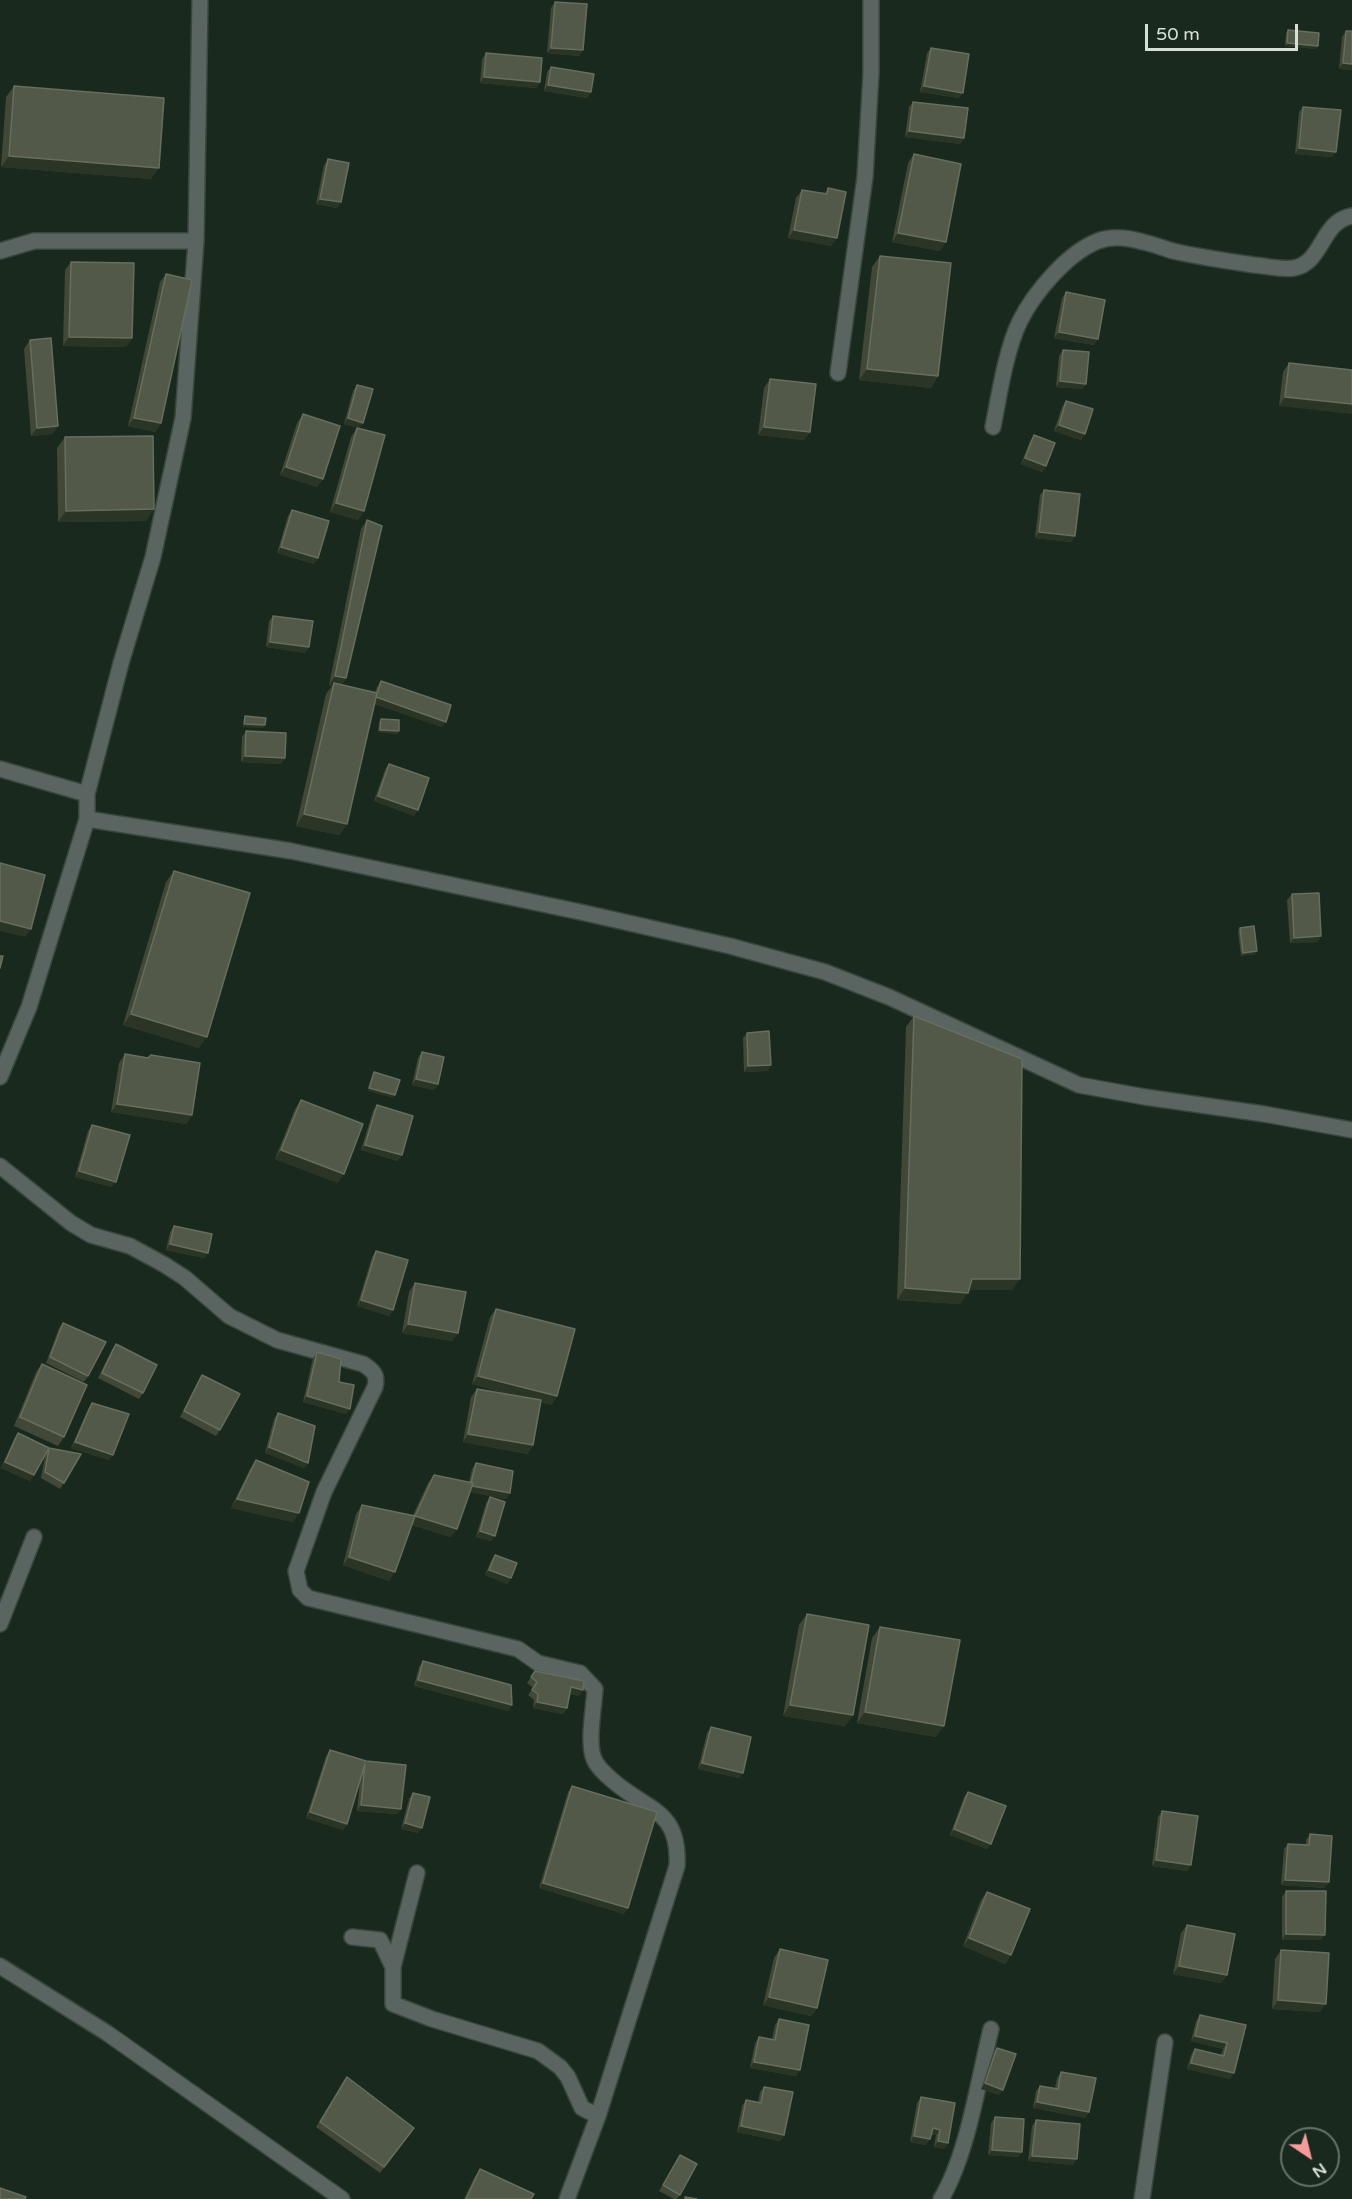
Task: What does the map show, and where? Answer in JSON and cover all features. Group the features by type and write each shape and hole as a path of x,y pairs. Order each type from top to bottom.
{"street":[{"path":"0,1077 6,1047 29,1007 87,819 87,794 121,663 153,557 183,418 196,241 200,0"},
{"path":"838,373 864,177 871,73 871,0"},
{"path":"993,427 1005,367 1019,323 1036,296 1060,268 1098,241 1117,238 1141,241 1174,251 1240,263 1294,268 1306,264 1313,257 1335,223 1352,216"},
{"path":"0,251 34,241 196,241"},
{"path":"0,769 87,794"},
{"path":"87,819 291,851 729,946 825,972 890,997 1079,1085 1352,1130"},
{"path":"0,1166 71,1223 91,1235 130,1246 165,1265 185,1278 229,1316 277,1340 363,1364 373,1369 377,1379 375,1387 324,1492 296,1571 300,1590 308,1598 518,1649 538,1663 580,1673 595,1689 591,1739 593,1758 605,1774 620,1787 661,1813 672,1828 678,1848 677,1866 598,2116 567,2199"},
{"path":"0,1624 34,1537"},
{"path":"417,1873 393,1967 393,2004 432,2019 538,2051 560,2067 568,2077 582,2108 598,2116"},
{"path":"352,1938 380,1940 393,1967"},
{"path":"0,1966 107,2033 342,2199"},
{"path":"941,2199 952,2181 964,2141 991,2029"},
{"path":"1142,2199 1165,2042"}],"building":[{"path":"555,2 587,4 583,50 551,48"},
{"path":"1288,30 1319,33 1318,46 1287,43"},
{"path":"1346,31 1352,31 1352,64 1343,63"},
{"path":"931,48 969,54 963,93 924,86"},
{"path":"486,53 542,58 540,82 484,77"},
{"path":"551,67 594,74 591,92 548,85"},
{"path":"14,86 164,98 159,168 9,156"},
{"path":"913,102 968,108 964,138 909,131"},
{"path":"1303,107 1341,110 1336,152 1299,148"},
{"path":"914,154 961,164 946,242 898,233"},
{"path":"328,159 349,163 341,202 320,199"},
{"path":"828,188 846,192 837,238 794,230 802,190 827,194"},
{"path":"880,256 951,263 938,376 867,369"},
{"path":"71,262 134,263 132,338 69,337"},
{"path":"166,274 192,280 161,423 134,418"},
{"path":"1066,292 1105,300 1098,339 1059,332"},
{"path":"51,338 58,426 37,428 30,340"},
{"path":"1063,350 1089,352 1086,384 1060,381"},
{"path":"1289,363 1352,370 1352,404 1285,397"},
{"path":"770,379 816,384 810,432 764,427"},
{"path":"357,385 373,389 363,423 348,418"},
{"path":"1066,401 1093,409 1085,434 1059,425"},
{"path":"303,414 340,426 323,479 286,467"},
{"path":"357,428 385,435 364,511 336,503"},
{"path":"1034,435 1055,443 1046,466 1025,458"},
{"path":"153,436 154,509 66,511 65,437"},
{"path":"1044,490 1080,494 1075,536 1039,532"},
{"path":"292,510 329,521 318,558 281,547"},
{"path":"367,520 382,526 346,678 335,676"},
{"path":"273,616 313,621 309,647 270,642"},
{"path":"381,681 451,705 446,722 376,697"},
{"path":"334,683 377,693 347,824 304,814"},
{"path":"245,716 266,718 265,725 244,724"},
{"path":"381,719 399,720 399,731 380,730"},
{"path":"246,731 286,733 285,758 245,756"},
{"path":"389,764 429,778 418,810 378,796"},
{"path":"0,863 45,875 31,929 0,921"},
{"path":"174,871 250,893 207,1037 131,1014"},
{"path":"1319,893 1321,936 1294,938 1292,894"},
{"path":"1254,926 1257,951 1243,953 1240,928"},
{"path":"914,1016 1022,1059 1020,1279 972,1279 968,1293 905,1288"},
{"path":"769,1031 771,1065 748,1066 747,1033"},
{"path":"422,1052 444,1057 438,1084 416,1079"},
{"path":"125,1054 148,1058 151,1055 200,1063 192,1115 117,1104"},
{"path":"374,1072 400,1080 395,1095 369,1088"},
{"path":"301,1100 363,1124 344,1174 281,1150"},
{"path":"377,1105 413,1116 402,1155 365,1145"},
{"path":"92,1125 130,1135 116,1182 79,1171"},
{"path":"174,1226 212,1234 208,1253 170,1244"},
{"path":"376,1251 408,1260 393,1310 361,1300"},
{"path":"415,1283 466,1292 458,1333 408,1324"},
{"path":"496,1309 575,1329 557,1396 478,1376"},
{"path":"63,1323 106,1342 88,1376 50,1357"},
{"path":"116,1344 157,1365 143,1393 102,1373"},
{"path":"317,1352 341,1359 339,1382 354,1385 350,1409 307,1396"},
{"path":"42,1364 87,1385 64,1437 20,1417"},
{"path":"202,1375 240,1394 220,1430 184,1411"},
{"path":"477,1389 541,1400 533,1445 468,1434"},
{"path":"92,1403 129,1414 113,1455 75,1442"},
{"path":"278,1413 315,1426 308,1463 269,1447"},
{"path":"18,1433 49,1448 34,1475 5,1462"},
{"path":"49,1448 81,1454 64,1483 45,1472"},
{"path":"256,1460 309,1482 299,1513 237,1499"},
{"path":"476,1463 513,1471 510,1493 472,1486"},
{"path":"434,1475 473,1483 457,1529 415,1516"},
{"path":"490,1497 505,1502 495,1536 480,1531"},
{"path":"362,1505 415,1516 395,1572 349,1557"},
{"path":"495,1555 517,1563 511,1578 489,1570"},
{"path":"807,1614 869,1625 853,1715 790,1705"},
{"path":"880,1627 960,1640 944,1726 865,1712"},
{"path":"423,1661 511,1685 512,1705 418,1680"},
{"path":"535,1671 584,1681 583,1690 571,1687 567,1708 537,1702 538,1694 532,1690 537,1682 531,1677"},
{"path":"711,1727 751,1737 743,1773 702,1763"},
{"path":"330,1750 366,1761 406,1765 401,1809 361,1805 365,1764 347,1824 310,1812"},
{"path":"572,1786 657,1812 628,1908 543,1883"},
{"path":"968,1792 1006,1806 991,1844 954,1829"},
{"path":"413,1793 430,1797 422,1828 405,1823"},
{"path":"1162,1811 1198,1816 1191,1865 1156,1860"},
{"path":"1310,1834 1332,1836 1329,1882 1285,1880 1288,1844 1309,1845"},
{"path":"1286,1891 1326,1891 1325,1935 1286,1934"},
{"path":"987,1892 1030,1909 1011,1955 969,1938"},
{"path":"1187,1925 1235,1934 1227,1975 1179,1966"},
{"path":"780,1949 828,1960 817,2008 769,1997"},
{"path":"1281,1950 1329,1953 1326,2004 1278,2000"},
{"path":"1200,2015 1246,2025 1234,2073 1191,2063 1195,2049 1224,2056 1227,2043 1195,2036"},
{"path":"779,2019 809,2025 800,2070 754,2062 759,2037 775,2040"},
{"path":"997,2048 1016,2054 1003,2090 985,2083"},
{"path":"1061,2072 1096,2078 1089,2112 1037,2102 1040,2086 1058,2089"},
{"path":"347,2077 414,2128 384,2167 320,2122"},
{"path":"764,2087 793,2092 784,2135 741,2126 746,2100 761,2103"},
{"path":"921,2097 955,2103 948,2143 938,2141 940,2130 933,2128 930,2139 914,2136"},
{"path":"995,2117 1024,2119 1022,2152 992,2150"},
{"path":"1036,2120 1080,2124 1077,2159 1032,2156"},
{"path":"680,2155 697,2164 680,2195 663,2185"},
{"path":"480,2169 534,2194 531,2199 466,2199"},
{"path":"0,2188 26,2197 25,2199 0,2199"}]}
